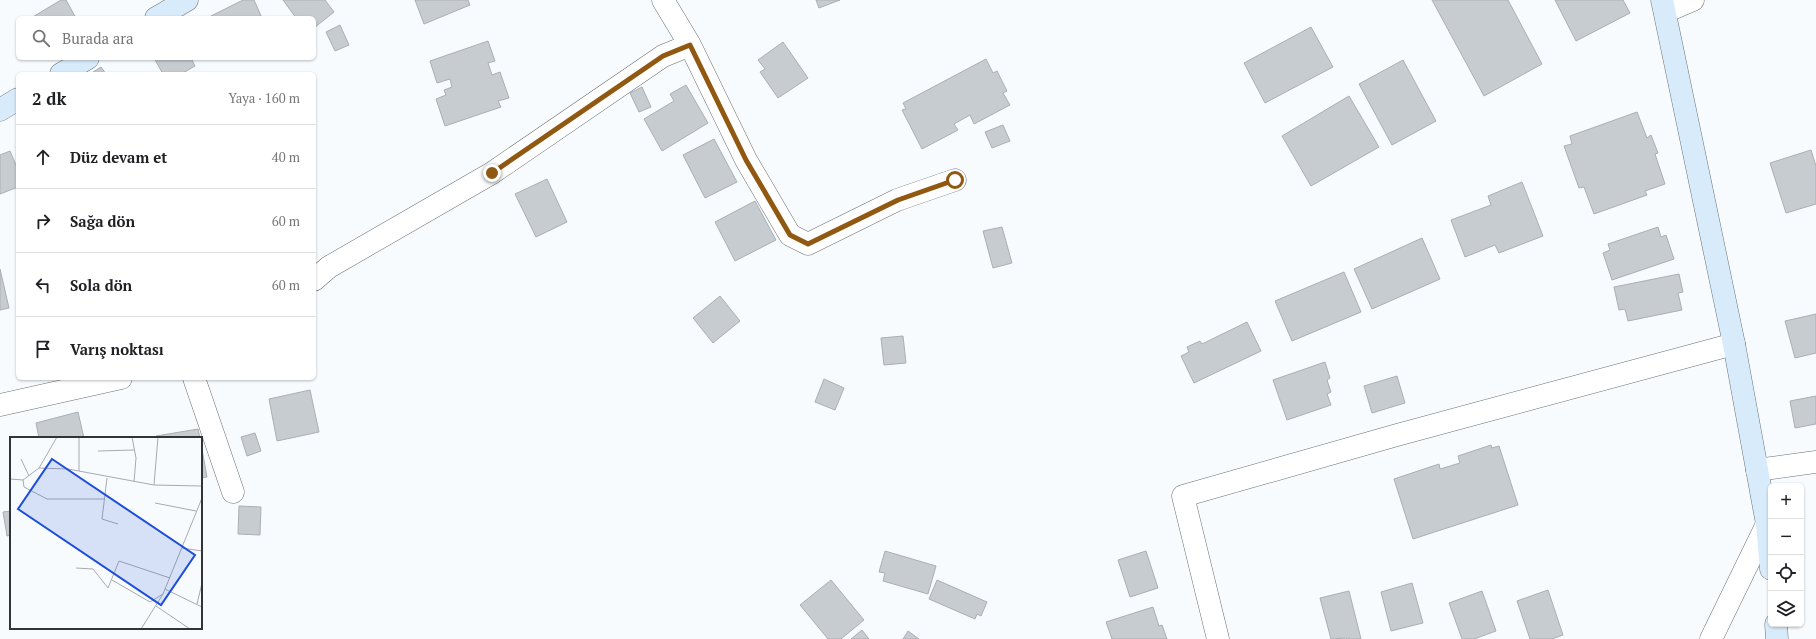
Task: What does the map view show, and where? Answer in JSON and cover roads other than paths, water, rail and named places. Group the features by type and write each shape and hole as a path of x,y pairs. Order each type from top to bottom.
{"street":[{"path":"159,16 187,0"},
{"path":"662,0 690,45 750,167 790,235 808,244 898,200 955,180"},
{"path":"1693,0 1663,6 1734,344 1767,524 1770,555"},
{"path":"316,278 329,267 492,173 663,56 690,45"},
{"path":"64,72 85,60"},
{"path":"0,110 16,101"},
{"path":"1218,639 1183,496 1397,435 1734,344"},
{"path":"0,405 112,380"},
{"path":"195,380 233,492"},
{"path":"1757,470 1816,462"},
{"path":"1711,639 1767,524"},
{"path":"1776,627 1777,639"}]}
